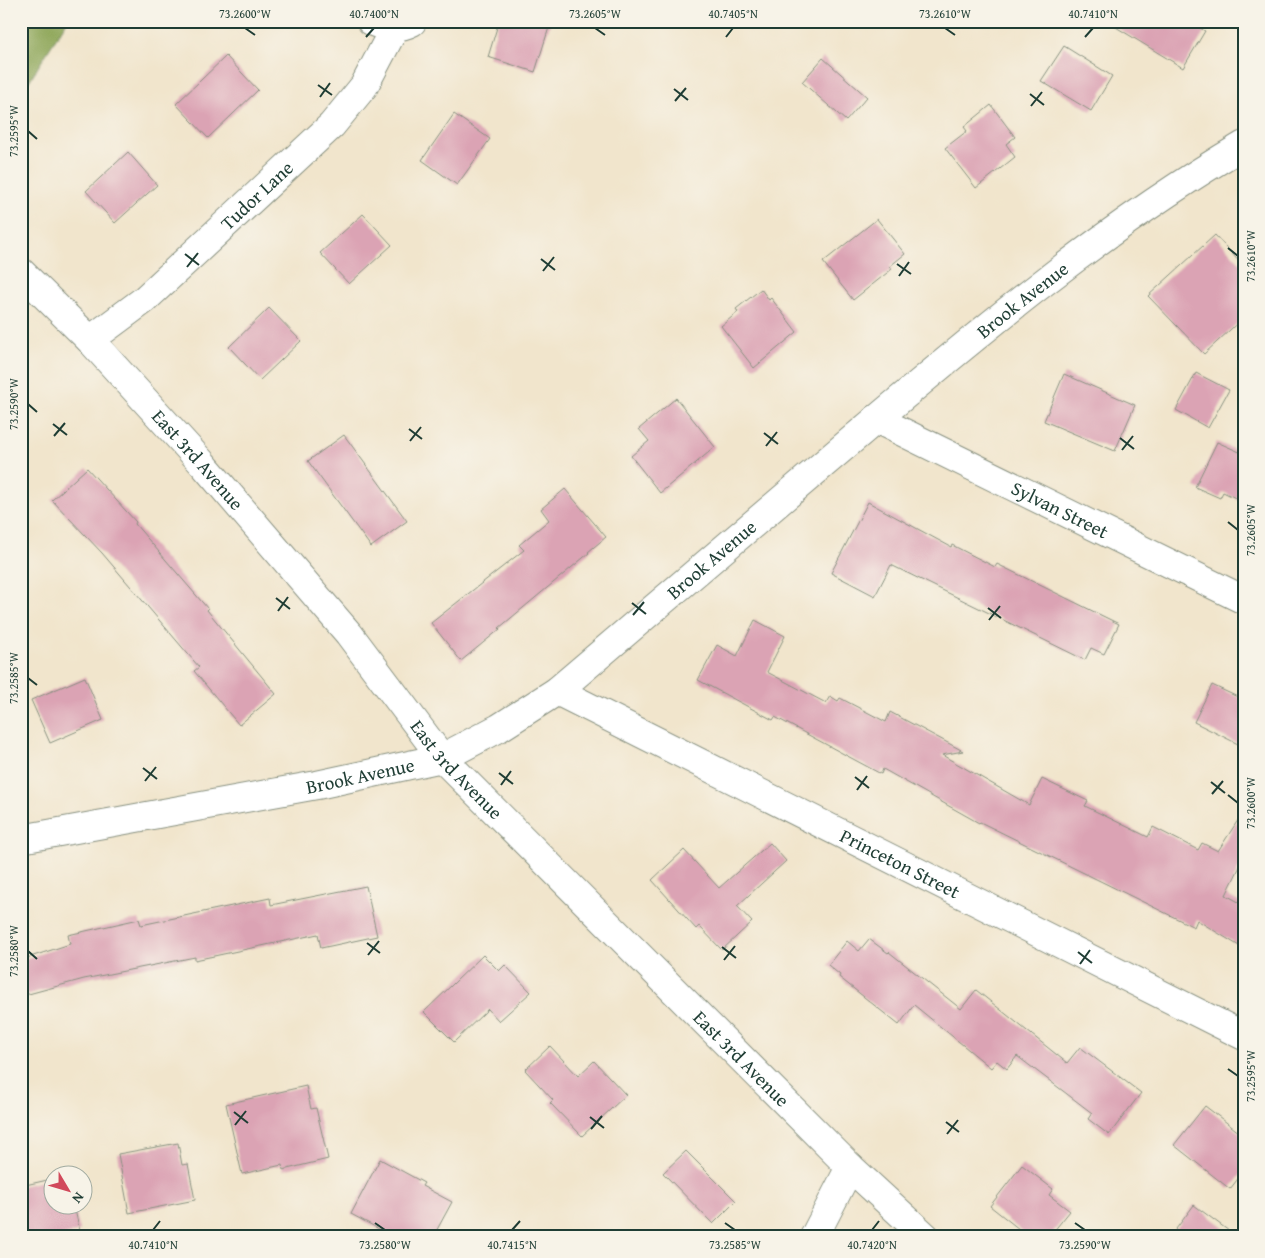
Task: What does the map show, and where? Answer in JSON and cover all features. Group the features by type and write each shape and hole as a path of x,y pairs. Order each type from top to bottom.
{"street":[{"name":"Tudor Lane","path":"90,340 144,300 332,125 364,86 393,23"},
{"name":"Brook Avenue","path":"21,839 317,785 442,758 499,728 557,691 1008,309 1125,221 1239,153"},
{"name":"East 3rd Avenue","path":"21,272 90,340 203,464 349,634 442,758 850,1166 926,1237"},
{"name":"Sylvan Street","path":"876,419 1244,600"},
{"name":"Princeton Street","path":"557,691 1244,1036"},
{"path":"814,1237 850,1166"}],"green space":[{"path":"21,21 67,21 21,94"}],"building":[{"path":"499,21 551,21 535,72 488,57"},
{"path":"1106,21 1188,21 1205,31 1183,68"},
{"path":"1064,46 1112,76 1091,111 1041,81"},
{"path":"226,56 258,90 208,138 176,104"},
{"path":"823,58 867,97 846,121 802,82"},
{"path":"991,105 1015,137 1006,144 1015,157 976,188 945,148 967,131 964,127"},
{"path":"454,114 490,139 457,185 422,160"},
{"path":"128,152 157,185 115,223 86,191"},
{"path":"363,214 392,245 349,284 320,253"},
{"path":"877,219 905,254 890,266 892,269 853,300 823,262"},
{"path":"1215,235 1244,267 1244,317 1204,354 1148,296"},
{"path":"761,289 769,300 771,298 797,332 754,368 721,326 738,312 736,309"},
{"path":"269,308 301,341 260,380 229,347"},
{"path":"1196,373 1229,390 1208,428 1176,410"},
{"path":"1064,374 1135,405 1115,451 1044,421"},
{"path":"676,398 715,447 660,493 631,456 649,441 639,429"},
{"path":"344,435 407,521 371,547 308,461"},
{"path":"1217,442 1244,454 1244,502 1223,492 1220,498 1195,487"},
{"path":"87,468 136,522 135,524 208,609 276,694 239,725 194,671 199,667 102,553 52,500"},
{"path":"565,489 606,537 461,661 431,623 524,550 519,545 549,520 541,509"},
{"path":"868,502 951,547 952,545 995,567 997,564 1119,624 1104,654 1091,648 1085,660 891,565 875,596 831,573"},
{"path":"755,620 785,636 767,672 826,703 830,696 838,701 840,698 886,722 890,712 963,751 942,755 1029,805 1042,779 1088,801 1085,806 1148,837 1153,827 1198,850 1202,843 1218,851 1244,811 1244,858 1226,895 1244,905 1244,949 1197,920 1194,927 979,823 883,769 881,774 775,717 773,720 698,680 717,645 737,656"},
{"path":"85,677 103,720 50,743 31,700"},
{"path":"1212,685 1244,700 1244,747 1194,722"},
{"path":"770,843 786,861 737,906 752,922 722,950 699,926 696,929 652,880 684,850 719,888"},
{"path":"366,886 377,936 321,948 318,934 195,960 195,957 84,979 21,996 21,960 70,944 68,935 139,919 141,925 270,898 271,905"},
{"path":"869,939 889,952 961,1009 976,990 1067,1063 1080,1047 1141,1093 1109,1135 1088,1119 1092,1113 1017,1056 1007,1069 997,1061 991,1068 914,1005 899,1025 839,977 840,975 828,965 847,941 859,951"},
{"path":"483,955 499,971 505,965 531,992 499,1021 488,1009 454,1042 424,1012"},
{"path":"550,1046 578,1076 594,1061 626,1095 582,1136 550,1103 553,1100 525,1070"},
{"path":"306,1086 311,1109 316,1108 328,1159 283,1170 282,1165 242,1174 226,1104"},
{"path":"1205,1106 1244,1136 1244,1171 1230,1189 1174,1145"},
{"path":"178,1143 182,1165 188,1164 195,1200 129,1213 118,1154"},
{"path":"686,1151 736,1201 713,1224 663,1173"},
{"path":"380,1159 424,1183 422,1186 452,1202 433,1237 394,1237 351,1214"},
{"path":"1022,1165 1053,1189 1049,1195 1070,1211 1049,1237 1029,1237 990,1206"},
{"path":"42,1181 42,1216 76,1216 80,1231 56,1237 21,1237 21,1186"},
{"path":"1194,1205 1237,1237 1170,1237"}]}
